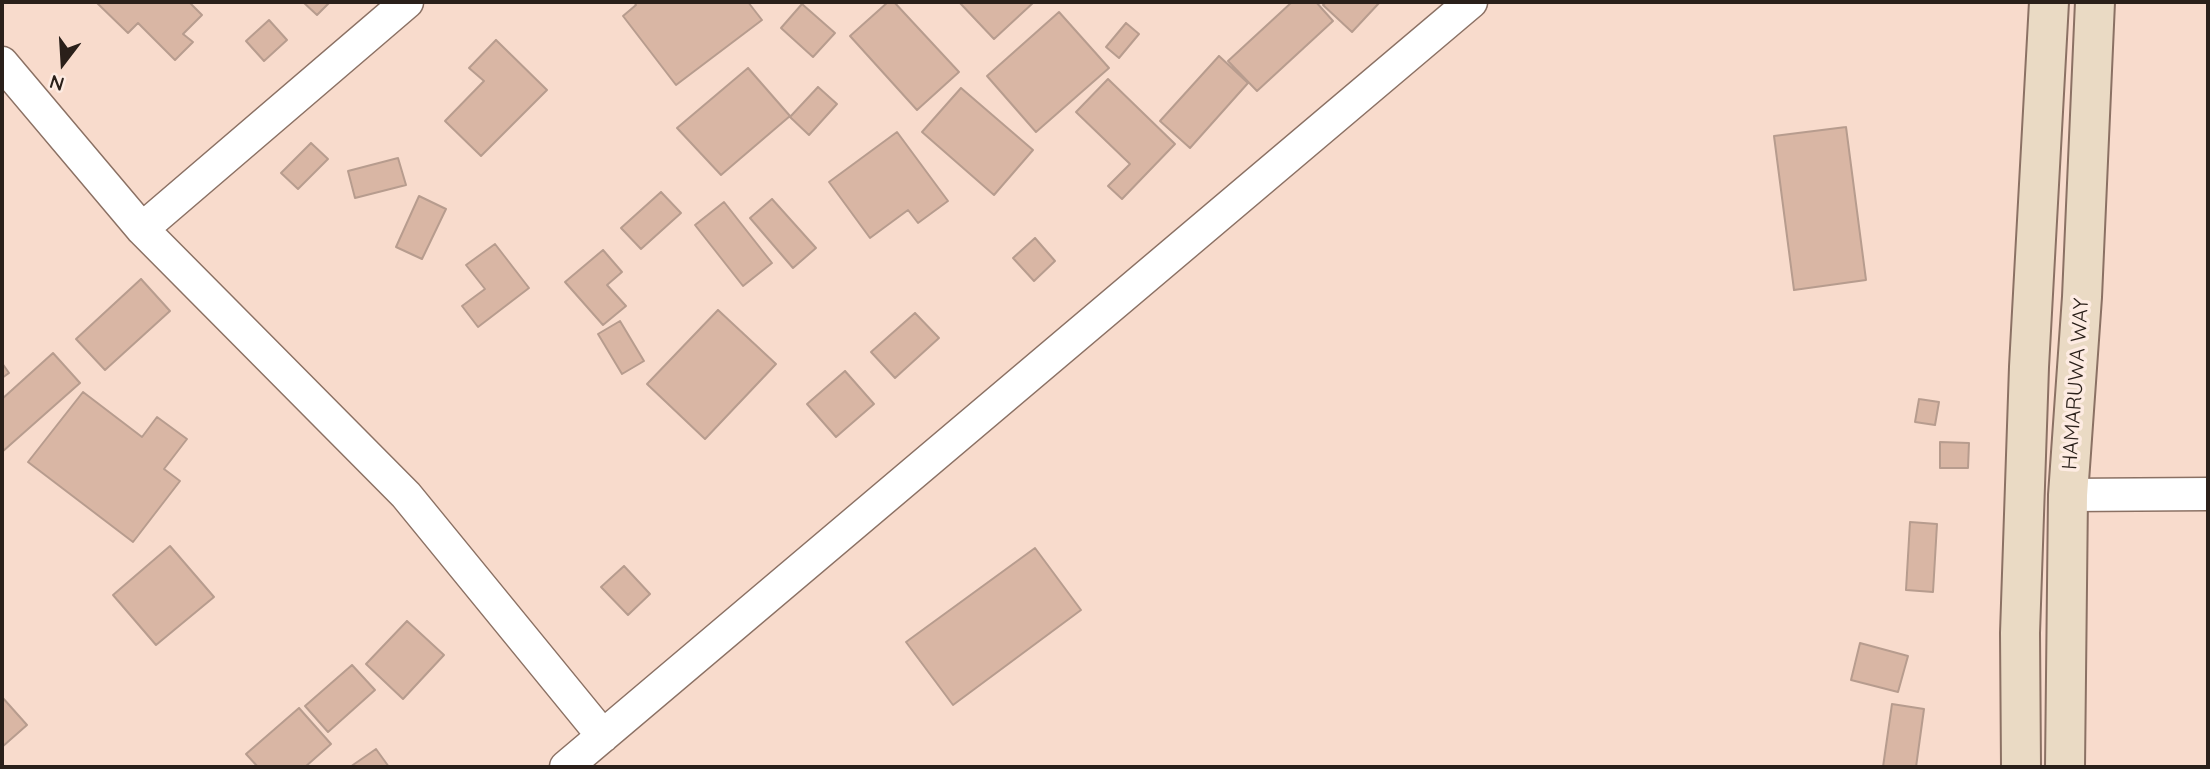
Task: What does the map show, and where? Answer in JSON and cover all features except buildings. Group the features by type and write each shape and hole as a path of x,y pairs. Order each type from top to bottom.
{"main road":[{"path":"2021,767 2020,633 2028,381 2049,2"},
{"name":"HAMARUWA WAY","path":"2065,767 2068,495 2082,297 2095,2"}],"street":[{"path":"142,229 407,2"},
{"path":"566,767 1471,2"},
{"path":"2,63 142,229 406,495 603,736"},
{"path":"2068,495 2208,494"}]}
